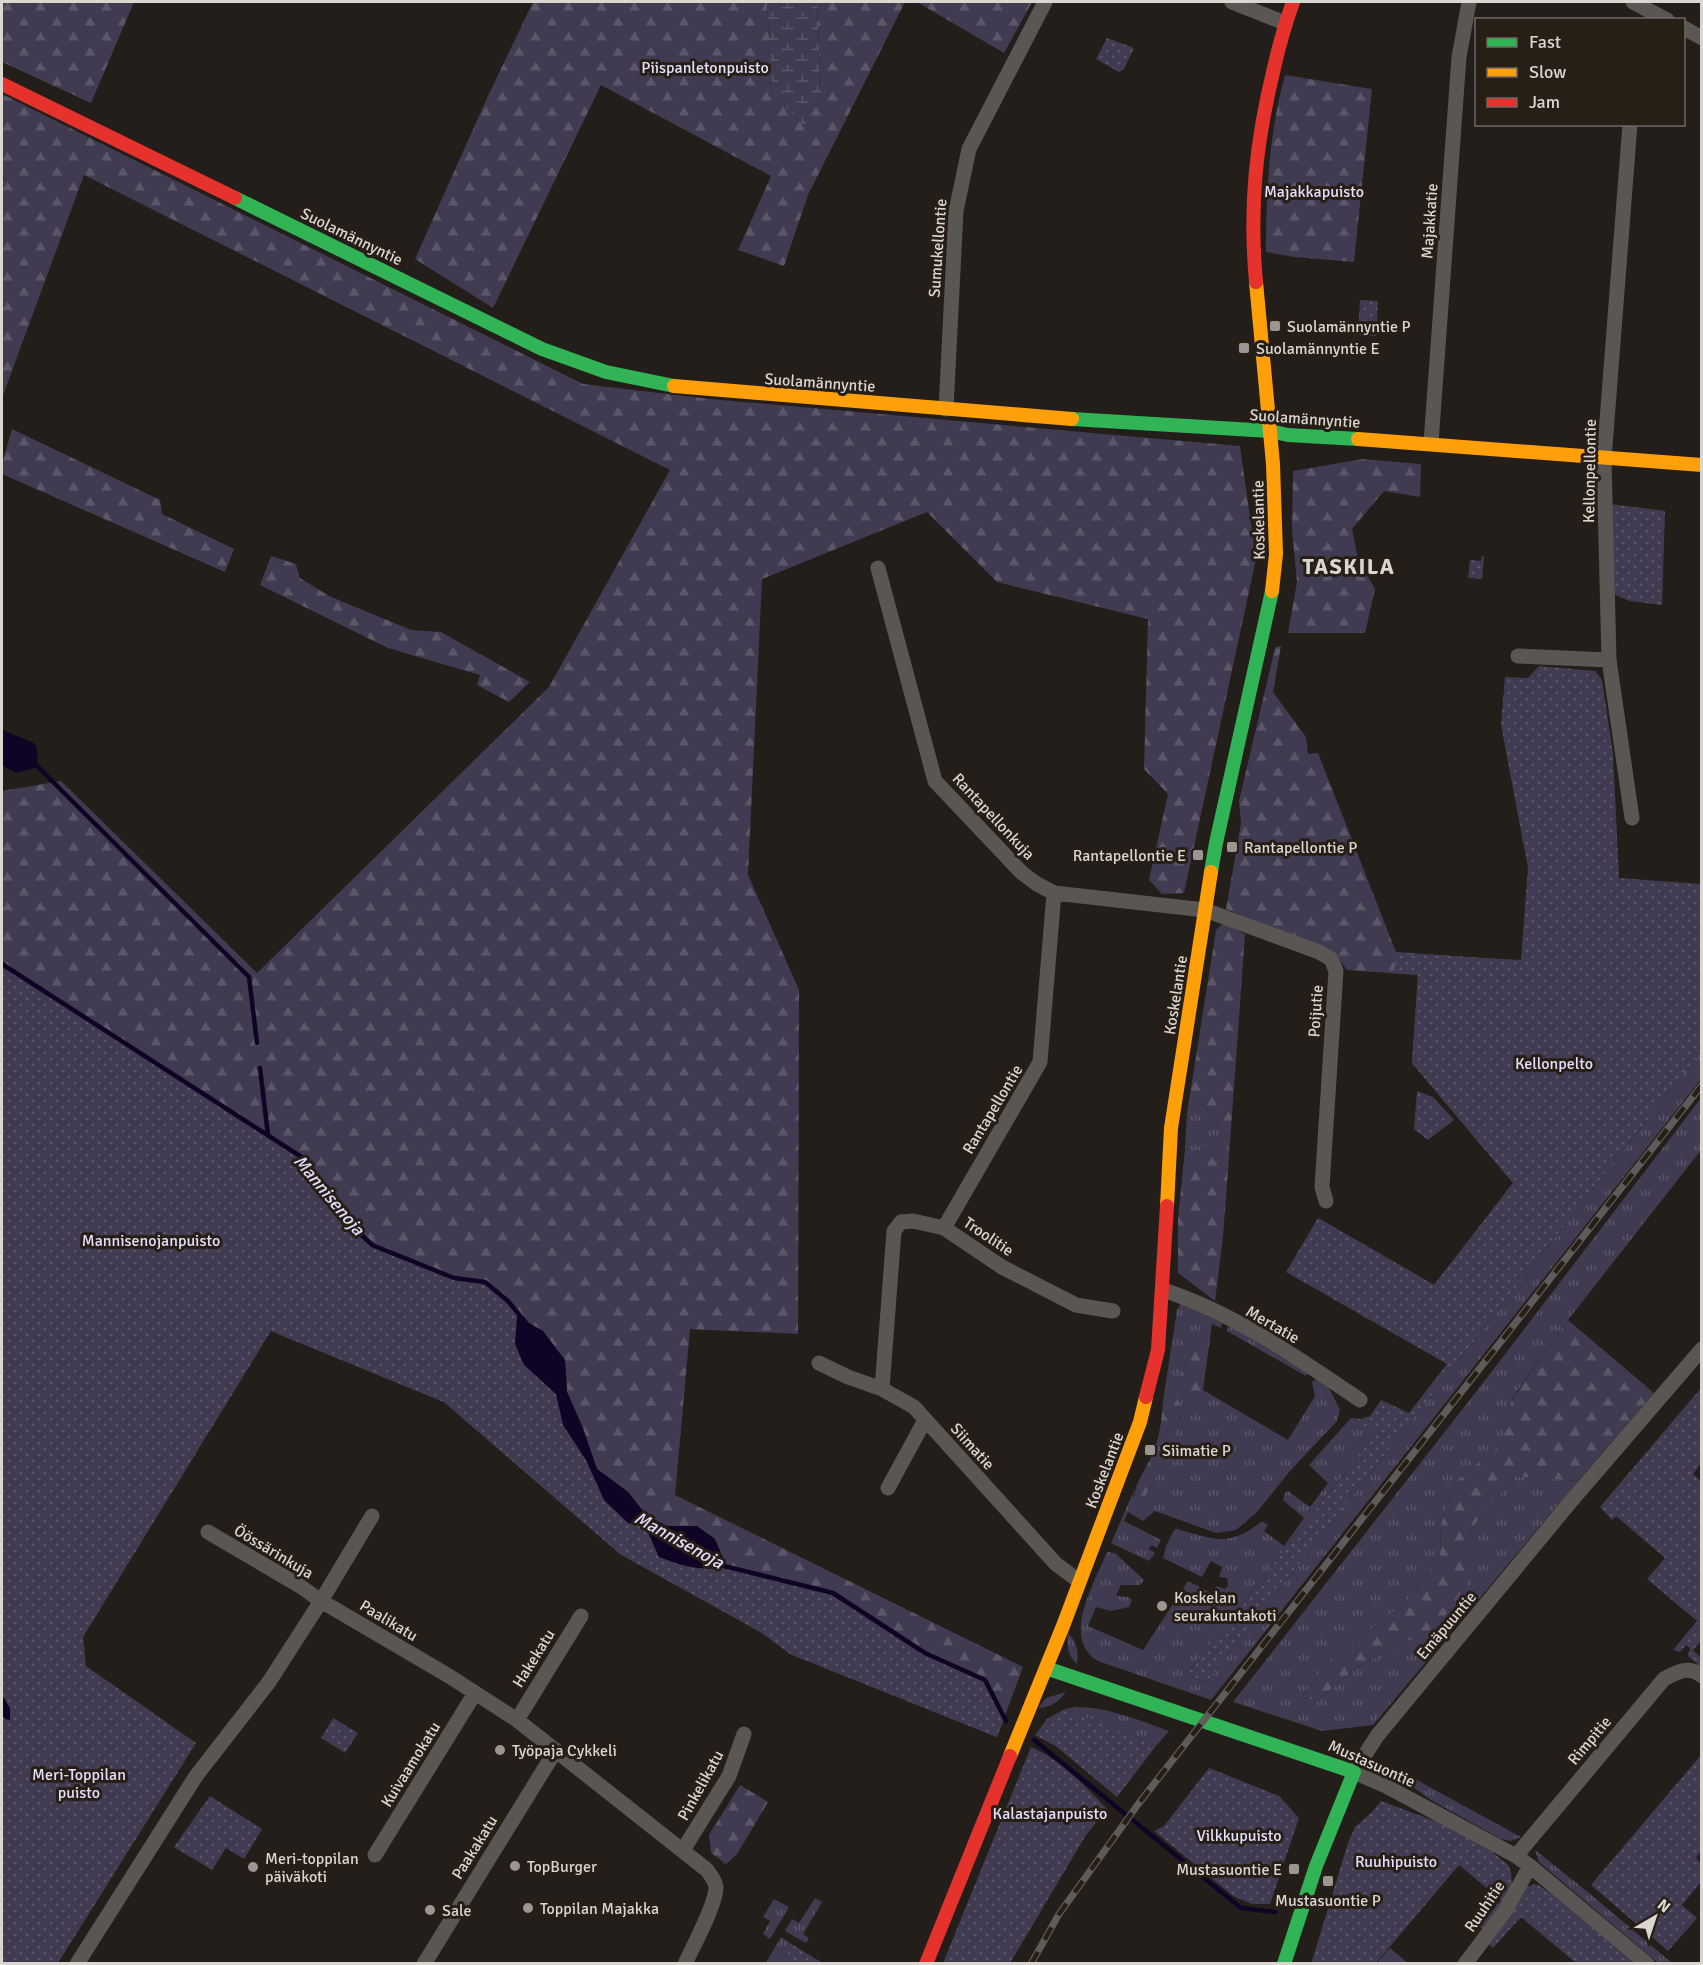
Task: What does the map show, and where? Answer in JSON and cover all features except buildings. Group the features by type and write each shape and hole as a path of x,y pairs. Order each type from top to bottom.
{"street":[{"name":"Sumukellontie","path":"946,408 956,211 969,149 1045,2"},
{"path":"1232,2 1285,23"},
{"name":"Koskelantie","path":"926,1964 1046,1668 1140,1422 1158,1350 1171,1128 1216,843 1273,587 1276,542 1270,431 1252,238 1254,173 1264,108 1285,23 1293,2"},
{"name":"Majakkatie","path":"1431,443 1459,57 1469,2"},
{"path":"1636,9 1661,18"},
{"path":"1685,29 1701,38"},
{"name":"Suolamännyntie","path":"2,84 574,362 634,380 663,385 1084,420 1270,431 1288,435 1431,443 1604,459 1701,465"},
{"name":"Kellonpellontie","path":"1630,126 1604,459 1609,660 1632,818"},
{"name":"Rantapellonkuja","path":"878,568 935,780 1022,873 1054,893 1205,910"},
{"path":"1518,656 1609,660"},
{"name":"Rantapellontie","path":"944,1227 1040,1062 1054,893"},
{"name":"Poijutie","path":"1205,910 1326,955 1334,965 1336,971 1322,1187 1326,1201"},
{"name":"Troolitie","path":"882,1389 894,1231 901,1222 913,1221 944,1227 1002,1268 1076,1305 1113,1311"},
{"name":"Mertatie","path":"1163,1290 1220,1314 1291,1355 1360,1400"},
{"name":"Emäpuuntie","path":"1284,1964 1298,1913 1335,1816 1354,1772 1377,1736 1572,1500 1701,1349"},
{"name":"Siimatie","path":"819,1363 848,1377 882,1389 914,1407 1056,1564 1079,1581"},
{"path":"888,1488 926,1420"},
{"path":"77,1964 196,1776 269,1682 372,1516"},
{"name":"Öössärinkuja","path":"208,1532 300,1586 321,1601"},
{"name":"Paalikatu","path":"321,1601 517,1720 707,1870 716,1884 711,1905 686,1964"},
{"name":"Hakekatu","path":"517,1720 581,1616"},
{"name":"Mustasuontie","path":"1046,1668 1354,1772 1384,1785 1530,1866 1647,1964"},
{"name":"Rimpitie","path":"1516,1857 1664,1679 1681,1670 1696,1671 1701,1676"},
{"name":"Kuivaamokatu","path":"375,1855 475,1693"},
{"name":"Pinkelikatu","path":"683,1850 729,1776 744,1734"},
{"name":"Paakakatu","path":"424,1964 556,1749"},
{"name":"Ruuhitie","path":"1464,1964 1505,1911 1530,1866"}],"green space":[{"path":"2,2 134,2 91,103 2,62"},
{"name":"Piispanletonpuisto","path":"533,2 767,2 772,92 821,94 817,2 905,2 808,195 784,266 738,250 771,176 601,85 493,308 415,259"},
{"path":"767,2 817,2 821,94 804,126 772,92"},
{"path":"917,2 1032,2 1004,53"},
{"path":"1107,38 1134,48 1124,69 1119,72 1096,59"},
{"name":"Majakkapuisto","path":"1285,75 1372,89 1354,262 1294,257 1266,252 1270,163 1275,119"},
{"path":"2,94 583,384 710,399 1240,446 1256,559 1184,893 1162,894 1149,880 1168,794 1144,769 1148,619 997,582 927,512 762,579 748,875 799,990 798,1334 690,1329 675,1495 1023,1667 997,1737 790,1654 762,1633 620,1554 444,1402 271,1331 2,1099 2,791 61,781 257,973 549,687 670,470 84,175 2,398 2,184 4,177 2,177","holes":["565,1360 567,1392 597,1469 628,1492 646,1516 667,1526 697,1526 659,1557 563,1425"]},
{"path":"1360,300 1378,301 1376,336 1358,335"},
{"path":"12,429 160,500 162,514 234,549 225,572 2,474 2,464"},
{"path":"1363,459 1421,464 1420,497 1384,491 1352,529 1358,560 1375,589 1365,633 1288,633 1297,582 1292,530 1293,471"},
{"path":"1610,504 1665,511 1662,605 1630,601 1613,594"},
{"path":"271,556 296,564 300,578 329,596 411,630 441,632 530,682 509,702 477,685 480,675 388,648 260,585"},
{"path":"1484,556 1482,579 1468,578 1470,560 1481,561"},
{"path":"1281,646 1273,692 1306,737 1308,754 1318,753 1396,952 1510,960 1615,1095 1447,1326 1318,1218 1434,1285 1513,1183 1412,1063 1418,975 1347,970 1335,954 1226,909 1241,823 1239,801 1275,648"},
{"name":"Kellonpelto","path":"1539,666 1595,671 1602,680 1613,754 1619,878 1701,884 1701,1051 1206,1683 1186,1675 1376,1433 1351,1418 1361,1419 1370,1416 1381,1400 1409,1413 1447,1364 1286,1272 1318,1218 1434,1285 1513,1183 1412,1063 1418,975 1394,973 1396,953 1521,960 1528,868 1501,725 1505,677 1528,678"},
{"path":"1223,923 1245,934 1230,1143 1213,1114 1204,1105 1191,1109 1187,1113 1216,930"},
{"name":"Mannisenojanpuisto","path":"2,964 303,1158 349,1223 372,1245 454,1278 485,1282 508,1301 554,1358 573,1426 612,1502 727,1567 833,1593 925,1653 985,1680 1004,1718 997,1737 790,1654 762,1633 620,1554 444,1402 271,1331 83,1637 86,1666 196,1743 58,1963 2,1963 2,1714 5,1719 6,1700 2,1696"},
{"path":"1701,1051 1701,1079 1211,1700 1098,1661 1087,1651 1082,1639 1081,1625 1084,1610 1107,1552 1115,1553 1144,1580 1140,1585 1121,1585 1116,1596 1128,1597 1132,1600 1129,1607 1111,1611 1096,1607 1088,1626 1143,1650 1188,1581 1211,1593 1217,1586 1225,1589 1228,1586 1227,1578 1219,1577 1222,1567 1211,1561 1202,1577 1163,1558 1174,1530 1211,1538 1231,1538 1251,1530 1262,1521 1268,1525 1264,1531 1284,1546 1304,1518 1283,1500 1285,1493 1288,1491 1310,1507 1328,1483 1309,1465 1351,1418 1376,1433 1186,1675 1206,1683"},
{"path":"1417,1091 1433,1097 1454,1120 1428,1140 1414,1129"},
{"path":"1701,1098 1701,1150 1568,1320 1511,1400 1503,1444 1455,1482 1441,1524 1440,1556 1405,1604 1328,1661 1302,1697 1317,1701 1358,1666 1438,1626 1469,1580 1471,1529 1515,1476 1578,1481 1373,1725 1322,1731 1233,1702 1476,1392"},
{"path":"1204,1105 1213,1114 1230,1143 1228,1171 1206,1152 1185,1149 1187,1113 1191,1109"},
{"path":"1185,1149 1206,1152 1228,1171 1215,1301 1178,1273 1178,1219"},
{"path":"1181,1303 1222,1323 1221,1328 1212,1324 1195,1343 1180,1375 1186,1401 1191,1404 1203,1390 1288,1440 1315,1396 1312,1382 1318,1378 1328,1386 1340,1410 1337,1421 1290,1471 1257,1512 1236,1530 1216,1533 1155,1511 1143,1521 1128,1512 1124,1521 1161,1540 1157,1548 1151,1545 1149,1549 1155,1553 1149,1561 1111,1543 1136,1486 1133,1497 1148,1491 1166,1456 1180,1416 1170,1397 1163,1401 1177,1310"},
{"path":"1568,1320 1654,1393 1578,1481 1515,1476 1471,1529 1470,1580 1438,1626 1358,1666 1317,1701 1302,1697 1328,1661 1405,1604 1440,1556 1441,1524 1455,1482 1502,1444 1511,1401"},
{"path":"1212,1324 1203,1390 1205,1396 1191,1404 1185,1401 1180,1375 1195,1343"},
{"path":"1231,1326 1308,1373 1306,1376 1227,1331"},
{"path":"1701,1388 1701,1463 1693,1474 1702,1482 1702,1640 1693,1650 1701,1658 1701,1667 1688,1656 1690,1648 1686,1645 1680,1652 1673,1650 1697,1621 1647,1579 1665,1558 1616,1516 1612,1520 1600,1507"},
{"path":"1170,1397 1181,1405 1175,1432 1159,1470 1137,1507 1134,1497 1138,1483 1155,1448 1163,1401"},
{"path":"1068,1633 1077,1647 1077,1664 1068,1650"},
{"path":"1066,1692 1054,1703 1038,1708 1046,1698"},
{"path":"1076,1707 1111,1712 1169,1731 1156,1746 1065,1709"},
{"path":"1065,1709 1156,1746 1117,1797 1057,1747 1035,1735 1047,1719"},
{"path":"333,1718 358,1733 345,1753 321,1738"},
{"name":"Kalastajanpuisto","path":"1031,1747 1063,1766 1107,1809 1086,1835 1010,1963 943,1963"},
{"path":"1701,1755 1701,1851 1696,1858 1701,1864 1701,1882 1682,1905 1697,1918 1668,1951 1591,1885"},
{"name":"Vilkkupuisto","path":"1209,1768 1279,1796 1299,1818 1270,1904 1252,1904 1233,1896 1154,1831 1164,1826"},
{"path":"1399,1772 1405,1772 1521,1837 1511,1841 1501,1839 1431,1800 1396,1775"},
{"path":"740,1785 768,1802 737,1854 726,1864 711,1853 709,1835"},
{"path":"210,1796 262,1829 244,1859 226,1848 212,1870 174,1847"},
{"name":"Ruuhipuisto","path":"1381,1801 1440,1823 1491,1851 1508,1865 1511,1872 1512,1883 1508,1896 1484,1930 1479,1927 1501,1900 1459,1865 1376,1963 1311,1964 1348,1843 1355,1827"},
{"path":"1535,1850 1672,1963 1658,1963 1539,1862"},
{"path":"1534,1884 1552,1894 1634,1963 1576,1963 1521,1917 1493,1948 1489,1944 1525,1888"},
{"path":"815,1898 822,1902 803,1934 809,1938 806,1943 785,1931 792,1919 799,1923"},
{"path":"774,1899 789,1907 770,1939 763,1934 770,1921 763,1917"},
{"path":"781,1937 793,1945 782,1963 765,1964"},
{"path":"793,1945 821,1962 821,1963 782,1963"},
{"path":"1390,1948 1408,1963 1376,1964"}],"water":[{"path":"2,730 34,743 37,748 38,767 16,773 2,765"},
{"path":"517,1316 543,1331 565,1360 567,1392 597,1469 628,1492 647,1516 667,1526 697,1526 715,1539 727,1567 709,1569 693,1567 659,1557 645,1526 628,1523 604,1500 586,1460 563,1425 556,1394 524,1365 515,1344"},
{"path":"2,1696 10,1708 10,1720 5,1719 2,1714"}],"waterway":[{"path":"38,767 249,977 257,1043"},
{"name":"Mannisenoja","path":"2,964 303,1158 349,1223 372,1245 454,1278 485,1282 508,1301 526,1323"},
{"path":"260,1068 268,1135"},
{"name":"Mannisenoja","path":"724,1566 833,1593 925,1653 985,1680 1006,1721"},
{"path":"1034,1740 1241,1908 1275,1912"}],"railway":[{"path":"1031,1964 1059,1914 1139,1803 1702,1085"}],"traffic: fast":[{"path":"235,198 542,349 606,372 674,386"},
{"path":"1072,419 1270,431 1288,435 1358,439"},
{"path":"1211,872 1272,591"},
{"path":"1046,1668 1354,1772 1316,1866 1284,1964"}],"traffic: slow":[{"path":"1256,282 1273,464 1276,554 1272,591"},
{"path":"674,386 1072,419"},
{"path":"1358,439 1702,465"},
{"path":"1167,1206 1171,1128 1211,872"},
{"path":"1010,1756 1063,1626 1140,1422 1146,1397"}],"traffic: jam":[{"path":"1256,282 1253,227 1259,148 1276,60 1293,2"},
{"path":"2,84 235,198"},
{"path":"1146,1397 1158,1350 1167,1206"},
{"path":"926,1964 1010,1756"}],"place":[{"name":"Suolamännyntie P","path":"1275,326"},
{"name":"Suolamännyntie E","path":"1244,348"},
{"name":"Rantapellontie P","path":"1232,847"},
{"name":"Rantapellontie E","path":"1198,855"},
{"name":"Siimatie P","path":"1150,1450"},
{"name":"Koskelan seurakuntakoti","path":"1162,1606"},
{"name":"Työpaja Cykkeli","path":"500,1750"},
{"name":"TopBurger","path":"515,1866"},
{"name":"Meri-toppilan päiväkoti","path":"253,1867"},
{"name":"Mustasuontie E","path":"1294,1869"},
{"name":"Mustasuontie P","path":"1328,1881"},
{"name":"Toppilan Majakka","path":"528,1908"},
{"name":"Sale","path":"430,1910"}],"district":[{"name":"TASKILA","path":"1349,566"}],"park label":[{"name":"Meri-Toppilan puisto","path":"79,1783"}]}
